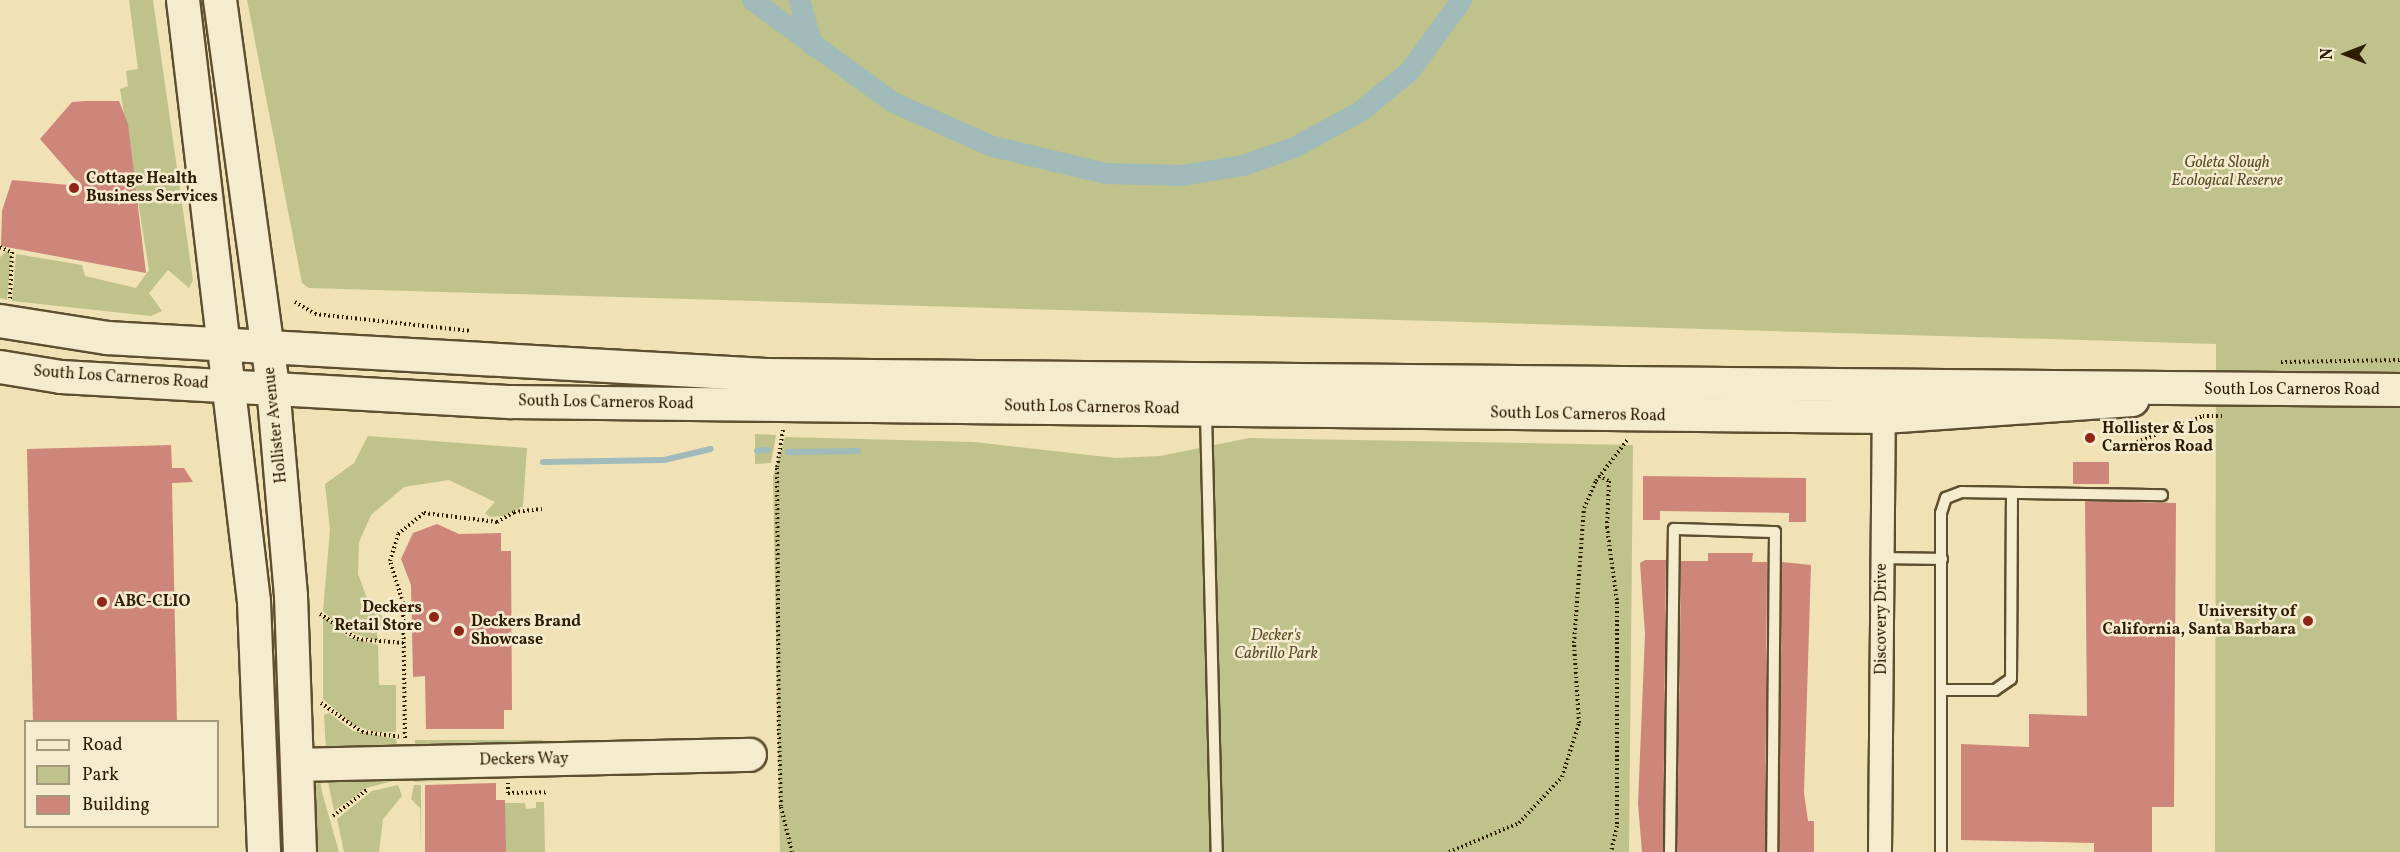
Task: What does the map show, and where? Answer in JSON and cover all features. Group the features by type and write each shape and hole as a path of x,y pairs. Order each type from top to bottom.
{"main road":[{"path":"183,0 231,384 254,602 264,852"},
{"name":"Hollister Avenue","path":"220,0 273,386 291,596 300,852"},
{"name":"South Los Carneros Road","path":"5,312 107,338 267,342 862,377 1884,386 2119,383 2183,390 2400,390"},
{"name":"South Los Carneros Road","path":"0,367 61,377 273,386 510,402 1206,410 1884,417 2117,404 2183,390"},
{"name":"Deckers Way","path":"298,765 750,755"}],"street":[{"name":"Discovery Drive","path":"1880,852 1884,386"}],"lane":[{"path":"1206,410 1217,852"},
{"path":"1941,852 1942,559 1946,498 1962,492 2162,495"},
{"path":"1941,690 1995,690 2011,679 2012,493"},
{"path":"1670,852 1674,529 1775,532 1772,852"},
{"path":"1883,558 1942,559"}],"path":[{"path":"0,247 9,248 14,261 5,312"},
{"path":"2137,442 2203,416 2235,416"},
{"path":"783,430 777,468 779,754 781,807 792,852"},
{"path":"1449,852 1520,823 1562,777 1576,742 1574,644 1584,508 1599,476 1629,438"},
{"path":"1599,476 1609,481 1607,527 1617,602 1617,826 1611,852"},
{"path":"321,703 362,732 405,739 403,603 390,561 405,525 424,513 497,522 514,512 542,509"},
{"path":"320,614 357,639 404,643"}],"green space":[{"path":"129,0 153,0 193,280 189,288 168,270 149,293 162,311 151,316 12,301 16,254 82,265 85,276 136,288 149,270 120,89 128,86 126,71 138,69"},
{"name":"Goleta Slough Ecological Reserve","path":"247,0 2400,0 2400,852 2215,852 2216,344 309,288 302,283"},
{"path":"7,251 11,256 7,300 0,298 0,257"},
{"path":"755,434 776,435 771,463 755,464"},
{"path":"368,436 527,448 523,506 505,516 490,517 485,513 495,502 449,480 404,487 371,515 359,542 358,574 368,601 389,624 377,633 378,641 343,630 323,611 330,530 325,484 354,463"},
{"name":"Decker's Cabrillo Park","path":"785,437 974,442 1116,458 1160,456 1249,438 1633,445 1629,852 780,852 773,477"},
{"path":"323,616 348,637 378,645 379,685 396,685 396,732 375,732 353,725 323,699"},
{"path":"329,713 353,731 396,739 398,750 326,751 324,715"},
{"path":"415,740 543,740 543,747 415,747"},
{"path":"511,773 511,778 414,782 413,774"},
{"path":"327,777 397,778 397,780 366,788 334,811"},
{"path":"320,780 339,852 312,852 311,792"},
{"path":"398,785 402,796 383,819 379,852 344,852 337,819 372,791"},
{"path":"414,785 421,785 421,844 420,808 411,799"},
{"path":"536,802 544,802 545,852 505,852 505,803 525,803 526,809 536,808"}],"building":[{"name":"Cottage Health Business Services","path":"119,101 128,124 146,273 1,246 2,211 12,180 81,186 40,139 72,102"},
{"name":"ABC-CLIO","path":"171,445 172,468 184,468 193,482 172,483 177,720 33,720 27,449"},
{"path":"2073,462 2109,462 2109,484 2073,484"},
{"path":"1643,476 1806,478 1806,522 1789,522 1789,513 1660,511 1660,520 1643,520"},
{"path":"2085,501 2176,503 2174,807 2152,807 2152,852 2094,852 2094,843 1961,840 1961,744 2029,747 2029,714 2087,716"},
{"name":"Deckers Brand Showcase","path":"437,524 459,534 501,533 501,551 511,551 512,710 504,710 504,729 426,729 425,676 413,677 411,585 401,559 413,533"},
{"path":"1708,553 1753,553 1752,562 1767,562 1765,852 1677,852 1681,561 1708,561"},
{"path":"1645,560 1666,560 1663,852 1642,852 1638,804 1645,634 1640,563"},
{"path":"1782,562 1811,565 1804,793 1808,821 1814,821 1814,852 1779,852"},
{"path":"496,783 496,800 505,800 506,852 425,852 425,785"}],"waterway":[{"path":"752,0 893,102 992,146 1105,173 1181,175 1243,165 1294,147 1360,111 1409,71 1461,0"},
{"path":"799,0 812,45"},
{"path":"543,462 664,460 711,449"},
{"path":"757,451 768,450"},
{"path":"788,452 858,451"}],"place":[{"name":"Cottage Health Business Services","path":"74,188"},
{"name":"Hollister & Los Carneros Road","path":"2090,438"},
{"name":"ABC-CLIO","path":"102,602"},
{"name":"Deckers Retail Store","path":"434,617"},
{"name":"University of California, Santa Barbara","path":"2308,621"},
{"name":"Deckers Brand Showcase","path":"459,631"}]}
